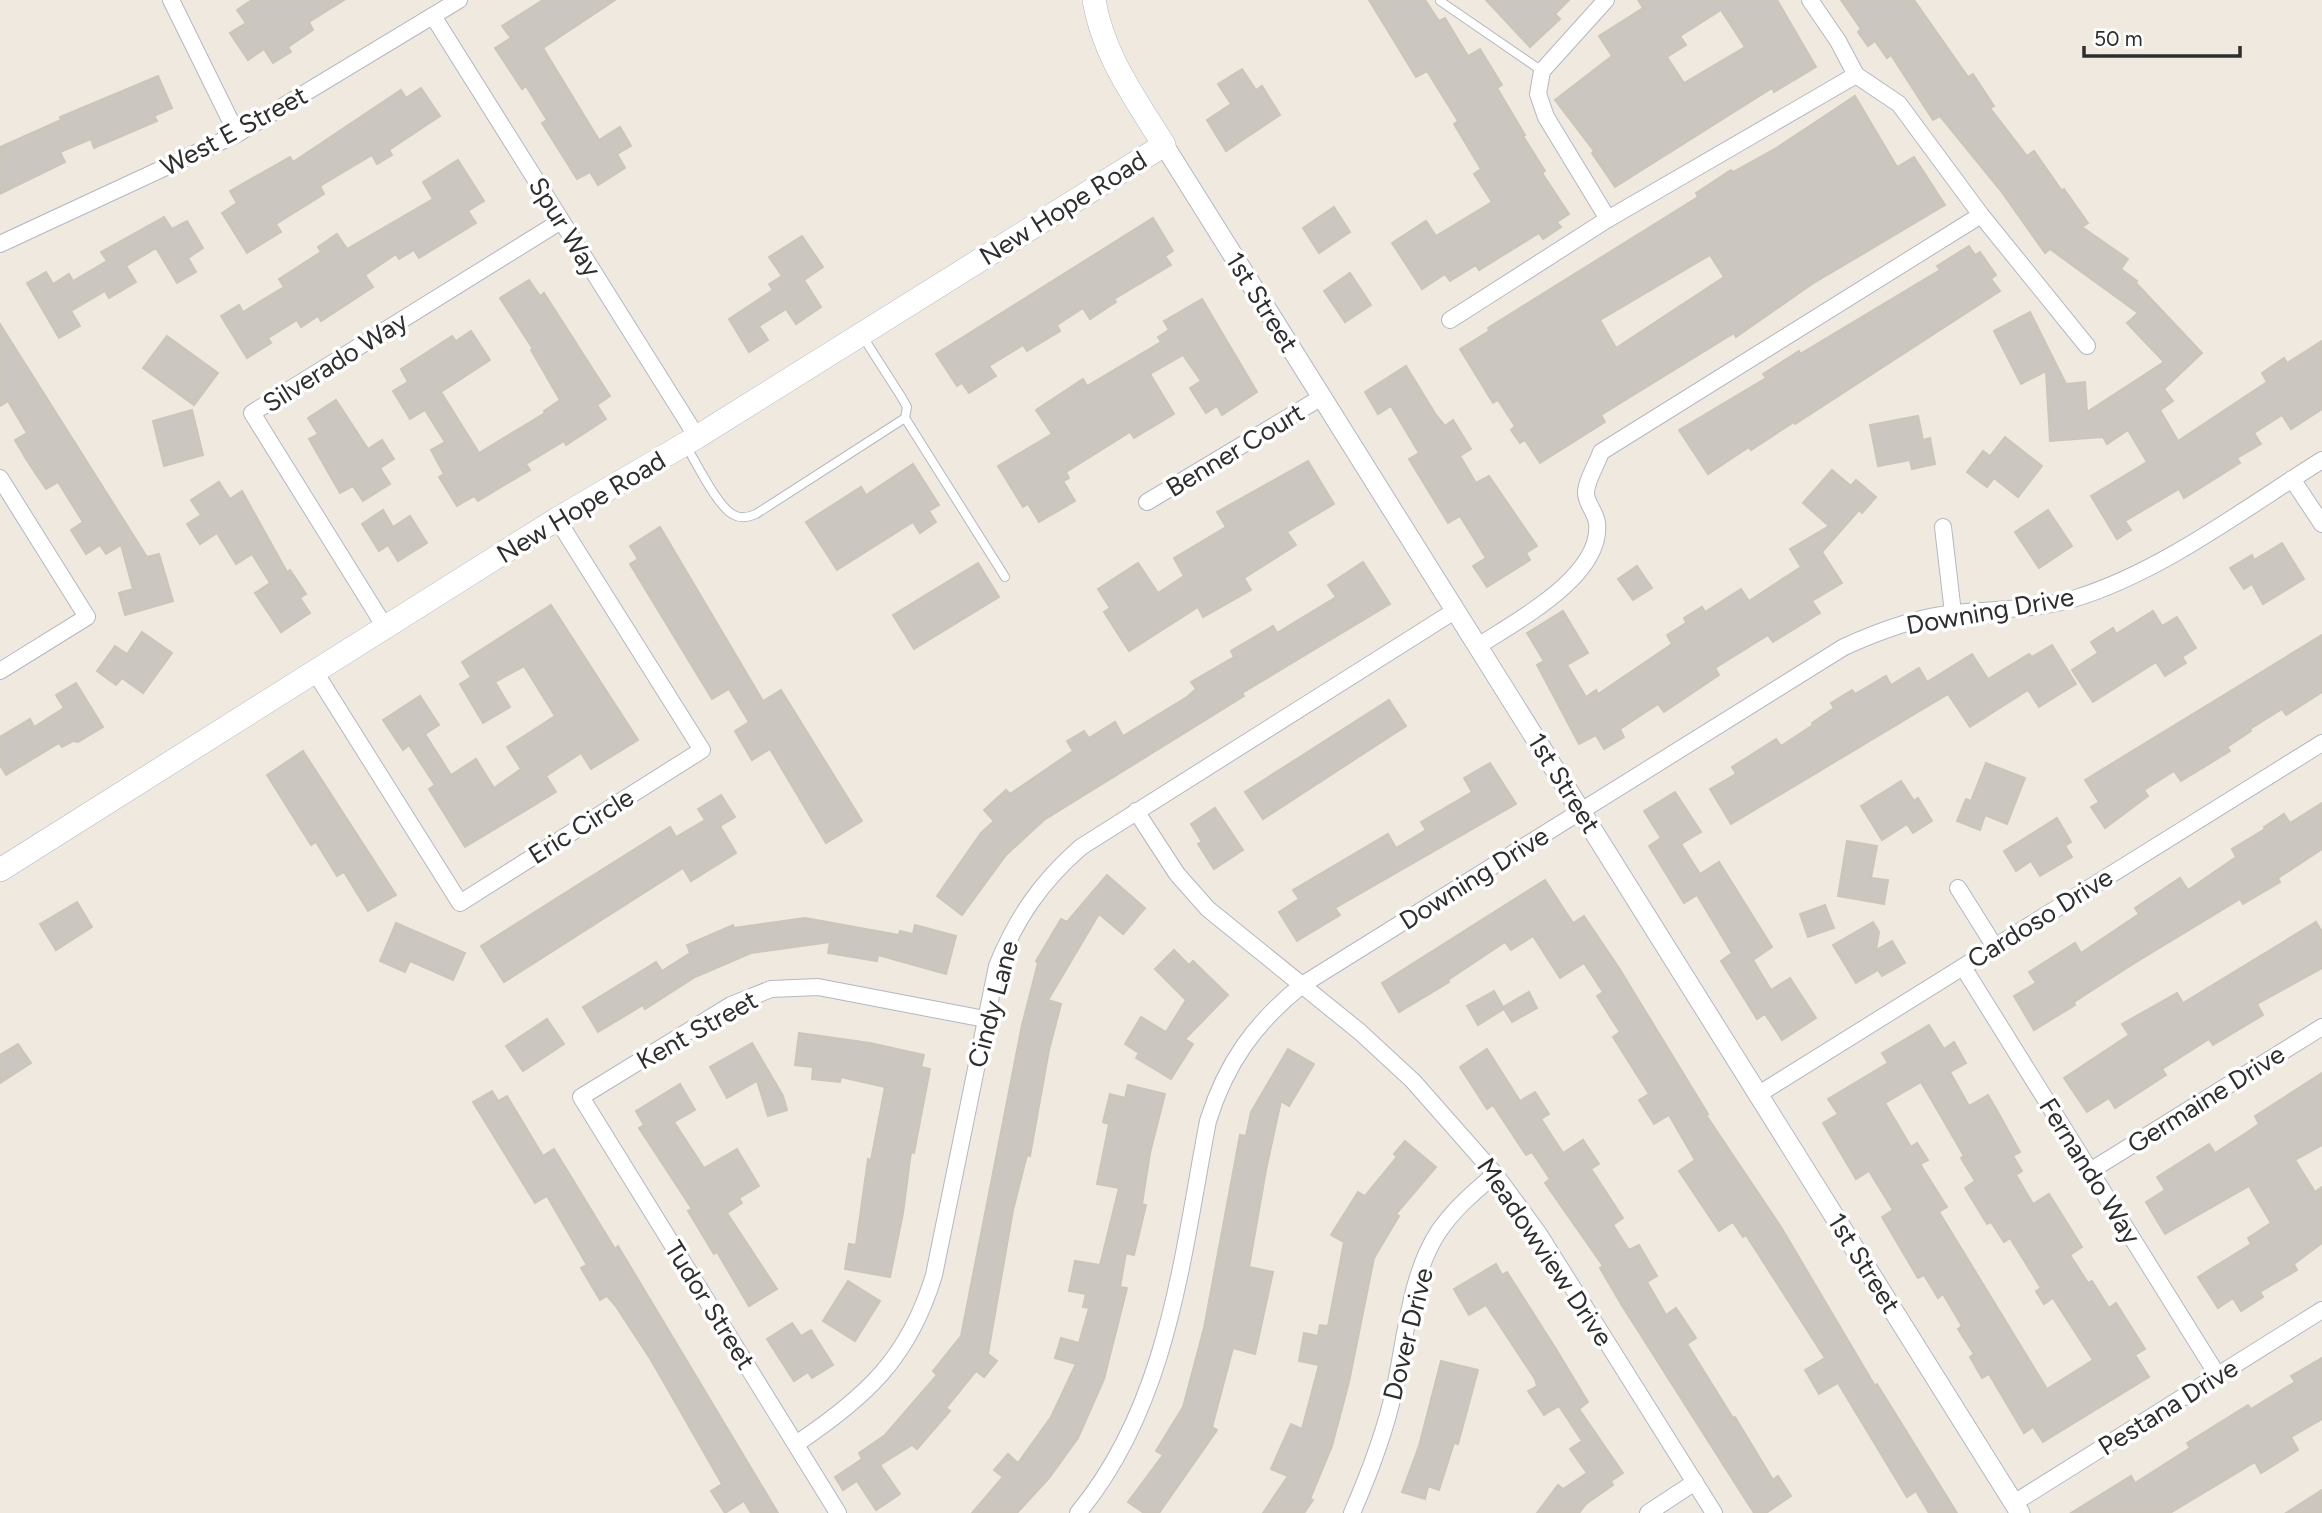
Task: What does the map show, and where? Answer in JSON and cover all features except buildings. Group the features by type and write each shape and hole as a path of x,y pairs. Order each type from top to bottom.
{"main road":[{"name":"1st Street","path":"1094,0 1099,29 1108,52 1164,145"},
{"name":"New Hope Road","path":"0,870 557,519 691,441 1164,145"}],"street":[{"path":"172,0 237,134"},
{"name":"West E Street","path":"0,244 237,134 458,0"},
{"path":"1606,0 1542,71 1538,94 1546,117 1608,219"},
{"path":"1810,0 1838,41 1856,75 1899,104 1981,215 2087,346"},
{"name":"Spur Way","path":"433,16 561,221 691,441"},
{"path":"1450,320 1608,219 1856,75"},
{"name":"1st Street","path":"1164,145 2017,1508"},
{"path":"1478,646 1551,597 1578,573 1593,548 1597,524 1586,493 1601,452 1981,215"},
{"name":"Silverado Way","path":"385,627 252,414 561,221"},
{"name":"Benner Court","path":"1147,502 1322,397"},
{"name":"Downing Drive","path":"1078,1513 1111,1466 1154,1377 1168,1329 1208,1121 1217,1090 1249,1035 1273,1008 1303,985 1844,648 1879,632 1953,613 2035,607 2074,599 2113,585 2150,567 2322,460"},
{"path":"0,478 87,617 0,671"},
{"path":"2292,479 2322,524"},
{"name":"Eric Circle","path":"314,672 460,903 702,750 557,519"},
{"path":"1943,527 1953,613"},
{"name":"Cindy Lane","path":"796,1444 844,1412 869,1390 895,1361 926,1304 997,966 1011,931 1031,898 1052,872 1081,847 1456,610"},
{"name":"Cardoso Drive","path":"1759,1094 2322,743"},
{"name":"Meadowview Drive","path":"1136,811 1177,874 1208,909 1360,1032 1413,1081 1495,1174 1539,1234 1714,1513"},
{"path":"1958,888 1995,947"},
{"name":"Fernando Way","path":"1963,967 2218,1376"},
{"name":"Kent Street","path":"581,1097 731,1005 771,989 818,987 985,1019"},
{"name":"Germaine Drive","path":"2090,1171 2322,1027"},
{"name":"Tudor Street","path":"581,1097 838,1513"},
{"name":"Dover Drive","path":"1352,1513 1376,1454 1394,1395 1417,1282 1427,1254 1438,1233 1460,1204 1495,1174"},
{"name":"Pestana Drive","path":"2017,1508 2322,1310"},
{"path":"1648,1513 1695,1482"}],"lane":[{"path":"1440,1 1542,71"},
{"path":"861,334 907,407 905,418 1005,577"},
{"path":"691,441 725,508 734,516 747,518 905,418"}]}
